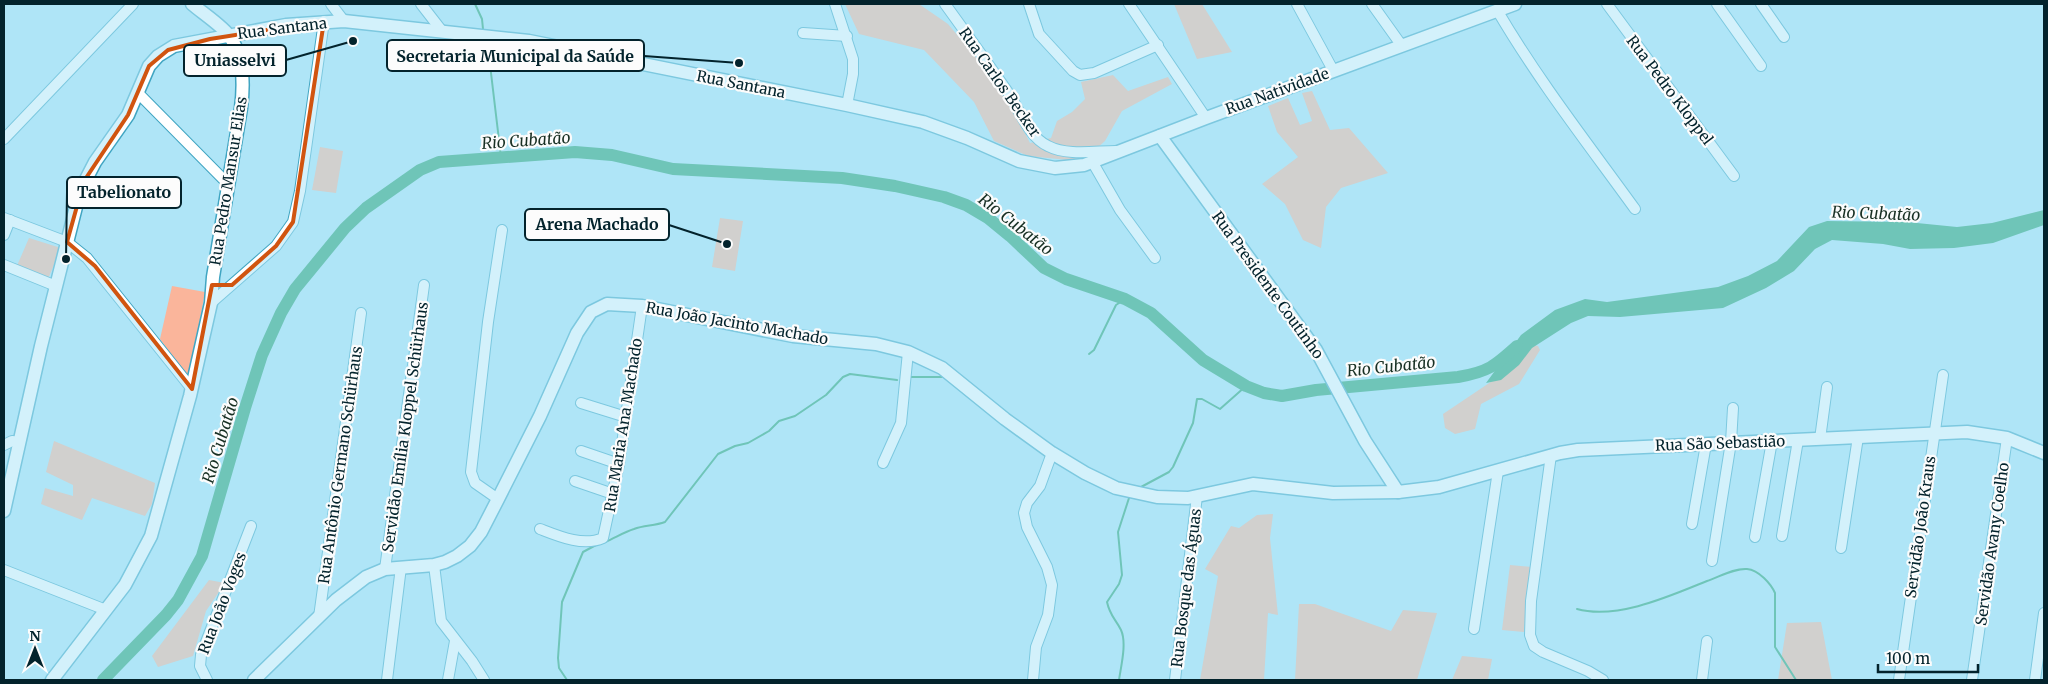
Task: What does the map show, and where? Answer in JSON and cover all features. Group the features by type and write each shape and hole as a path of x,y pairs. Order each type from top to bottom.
{"main road":[{"name":"Rua Pedro Mansur Elias","path":"52,680 125,585 151,536 192,389 210,303 243,89 240,62 229,35 192,4"},
{"name":"Rua Natividade","path":"1038,166 1070,168 1092,163 1333,70 1515,4"},
{"name":"Rua Pedro Mansur Elias","path":"202,13 208,24 210,39"},
{"name":"Rua Santana","path":"4,511 56,286 84,181 96,160 123,124 139,94 149,66 158,56 174,46 286,25 324,21 344,21 442,31 546,44 847,105 938,127 967,138 1002,155 1038,166"},
{"name":"Rua Presidente Coutinho","path":"1160,136 1310,341 1365,441 1398,492"},
{"name":"Rua João Jacinto Machado","path":"254,680 319,617 362,579 385,570 434,565 454,558 470,546 482,532 540,416 570,347 587,316 596,308 607,304 642,306 785,335 876,344 908,352 942,368 1005,419 1052,453 1096,479 1121,489 1157,497 1181,498 1253,484 1333,493 1398,492"},
{"name":"Rua São Sebastião","path":"1398,492 1439,487 1551,455 1590,449 1968,432 2007,438 2044,453"}],"street":[{"path":"4,138 133,4"},
{"path":"331,4 344,21"},
{"path":"421,4 442,31"},
{"path":"836,4 854,63 847,105"},
{"name":"Rua Carlos Becker","path":"945,4 1008,92 1034,136 1040,141 1047,146 1062,151 1122,151"},
{"path":"1029,4 1039,34 1070,68 1080,75 1094,73 1158,45"},
{"path":"1129,4 1158,45 1190,97 1206,118"},
{"path":"1297,4 1333,70"},
{"path":"1372,4 1402,46"},
{"name":"Rua Pedro Kloppel","path":"1607,4 1734,176"},
{"path":"1717,4 1761,66"},
{"path":"1761,4 1784,37"},
{"path":"1497,10 1516,43 1561,108 1635,209"},
{"path":"210,303 276,246 293,222 300,191 324,21"},
{"path":"803,33 846,36"},
{"path":"139,94 229,185"},
{"path":"1092,163 1120,210 1154,258"},
{"path":"4,235 7,219 67,242 83,254 95,266 192,389"},
{"path":"498,499 475,482 471,472 488,322 502,230"},
{"path":"4,265 56,286"},
{"path":"212,284 221,288 232,284"},
{"name":"Servidão Emília Kloppel Schürhaus","path":"385,570 424,285"},
{"name":"Rua Maria Ana Machado","path":"540,529 563,538 588,541 603,538 620,464 642,306"},
{"name":"Rua Antônio Germano Schürhaus","path":"319,617 361,313"},
{"path":"883,463 901,423 908,352"},
{"name":"Servidão João Kraus","path":"1899,680 1943,375"},
{"path":"1820,439 1827,388"},
{"path":"582,403 626,417"},
{"path":"1712,560 1731,442 1733,408"},
{"path":"1841,548 1858,438"},
{"name":"Servidão Avany Coelho","path":"1972,680 2007,438"},
{"path":"1782,536 1798,440"},
{"path":"4,445 12,441 20,442"},
{"path":"1755,537 1772,441"},
{"path":"1692,524 1706,444"},
{"path":"581,451 620,464"},
{"path":"1033,680 1036,647 1048,615 1052,585 1047,566 1027,527 1024,513 1027,504 1039,488 1052,453"},
{"path":"1551,455 1532,601 1530,635 1534,646 1543,652 1603,680"},
{"path":"1474,629 1498,471"},
{"path":"575,480 613,494"},
{"name":"Rua Bosque das Águas","path":"1175,680 1197,496"},
{"name":"Rua João Voges","path":"207,680 200,666 201,656 251,526"},
{"path":"434,565 441,622 472,661 484,680"},
{"path":"387,680 401,567"},
{"path":"4,570 106,610"},
{"path":"2035,680 2044,613"},
{"path":"448,680 455,641"},
{"path":"1702,680 1708,641"}],"highlighted area":[{"path":"324,21 293,222 276,246 232,285 212,285 192,389 95,266 67,242 84,181 128,115 149,66 168,50 210,39"}],"shaded area":[{"path":"845,4 919,4 948,24 985,68 1019,121 1030,143 1051,138 1057,121 1072,112 1085,99 1081,82 1113,75 1128,91 1168,77 1172,84 1122,111 1105,141 1087,157 1068,160 1028,156 994,141 974,102 924,50 859,34"},
{"path":"1174,4 1202,4 1232,52 1197,59"},
{"path":"1312,91 1330,130 1349,128 1388,173 1341,188 1326,207 1321,248 1303,240 1285,204 1262,184 1298,157 1277,132 1268,106 1288,98 1300,125 1312,121 1302,93"},
{"path":"320,147 343,151 336,193 312,190"},
{"path":"2044,210 2044,225 1993,243 1954,248 1910,249 1883,244 1832,240 1815,249 1794,271 1766,288 1723,308 1620,317 1588,316 1571,323 1532,348 1519,365 1501,380 1486,383 1521,335 1555,310 1585,299 1607,302 1718,287 1748,276 1777,261 1809,227 1827,221 1907,222 1957,227 1992,223"},
{"path":"720,218 743,221 735,271 712,267"},
{"path":"29,238 61,248 48,279 16,268"},
{"path":"172,286 205,292 189,379 160,339"},
{"path":"1533,345 1538,346 1540,350 1519,384 1481,404 1475,429 1455,434 1445,428 1443,414 1516,365"},
{"path":"54,441 155,483 152,504 145,516 92,498 82,520 41,504 45,488 73,496 73,485 46,472"},
{"path":"1273,514 1270,538 1278,615 1268,613 1264,680 1200,680 1218,576 1205,569 1231,526 1239,528 1257,515"},
{"path":"1510,565 1532,567 1524,632 1502,630"},
{"path":"209,580 225,583 206,611 193,656 158,667 152,656"},
{"path":"1299,604 1315,604 1391,631 1403,610 1437,613 1417,680 1295,680"},
{"path":"1821,622 1832,680 1778,680 1787,623"},
{"path":"1462,656 1492,659 1488,680 1452,680"}],"waterway":[{"path":"475,4 482,19 483,29"},
{"path":"486,41 490,54 501,157"},
{"name":"Rio Cubatão","path":"103,680 166,615 178,600 202,556 262,355 281,313 295,289 345,228 366,208 420,170 439,162 575,152 612,155 673,169 842,178 895,186 944,197 966,205 988,218 1044,268 1066,279 1125,299 1151,313 1203,360 1246,386 1264,393 1282,396 1316,390 1458,377 1477,373 1490,367 1503,359 1517,346"},
{"path":"1089,354 1094,350 1116,305 1125,299"},
{"path":"605,542 638,528 665,522 718,454 735,446 748,443 769,431 779,421 795,416 826,395 843,377 850,374 897,380"},
{"path":"909,377 942,377"},
{"path":"1141,487 1169,472 1173,467 1193,423 1197,399 1202,399 1220,409 1246,386"},
{"path":"1119,680 1124,641 1121,630 1107,602 1119,584 1122,575 1118,532 1129,498"},
{"path":"567,680 559,668 558,658 562,602 583,552 596,545"},
{"path":"1577,609 1593,612 1626,609 1660,599 1732,571 1751,570 1764,578 1775,593 1775,647 1796,680"}],"place":[{"name":"Uniasselvi","path":"353,41"},
{"name":"Secretaria Municipal da Saúde","path":"739,63"},
{"name":"Arena Machado","path":"727,244"},
{"name":"Tabelionato","path":"66,259"}]}
